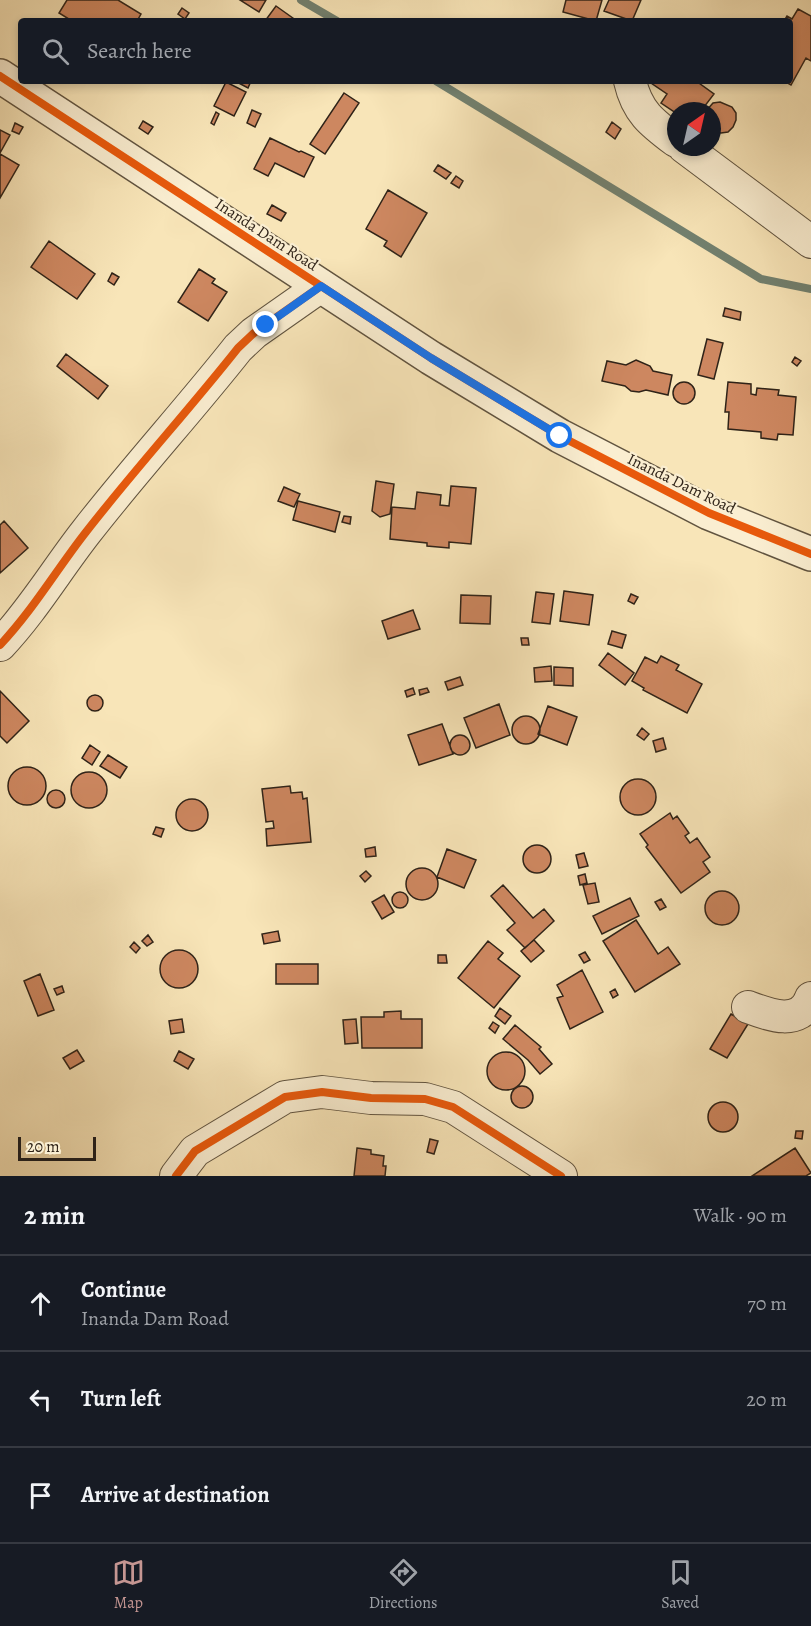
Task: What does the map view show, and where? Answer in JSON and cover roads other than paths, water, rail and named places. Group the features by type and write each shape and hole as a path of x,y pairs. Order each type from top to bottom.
{"street":[{"name":"Inanda Dam Road","path":"0,76 431,358 560,436 709,513 811,554"},
{"path":"631,84 633,95 644,114 667,133"},
{"path":"696,156 811,242"},
{"path":"0,645 44,592 85,533 238,348 254,333 321,286"},
{"path":"748,1007 766,1014 796,1016 806,1009 811,999"},
{"path":"176,1176 195,1151 285,1097 322,1092 371,1098 425,1099 453,1107 561,1176"}],"waterway":[{"path":"301,0 332,18"},
{"path":"441,84 761,279 811,289"}]}
